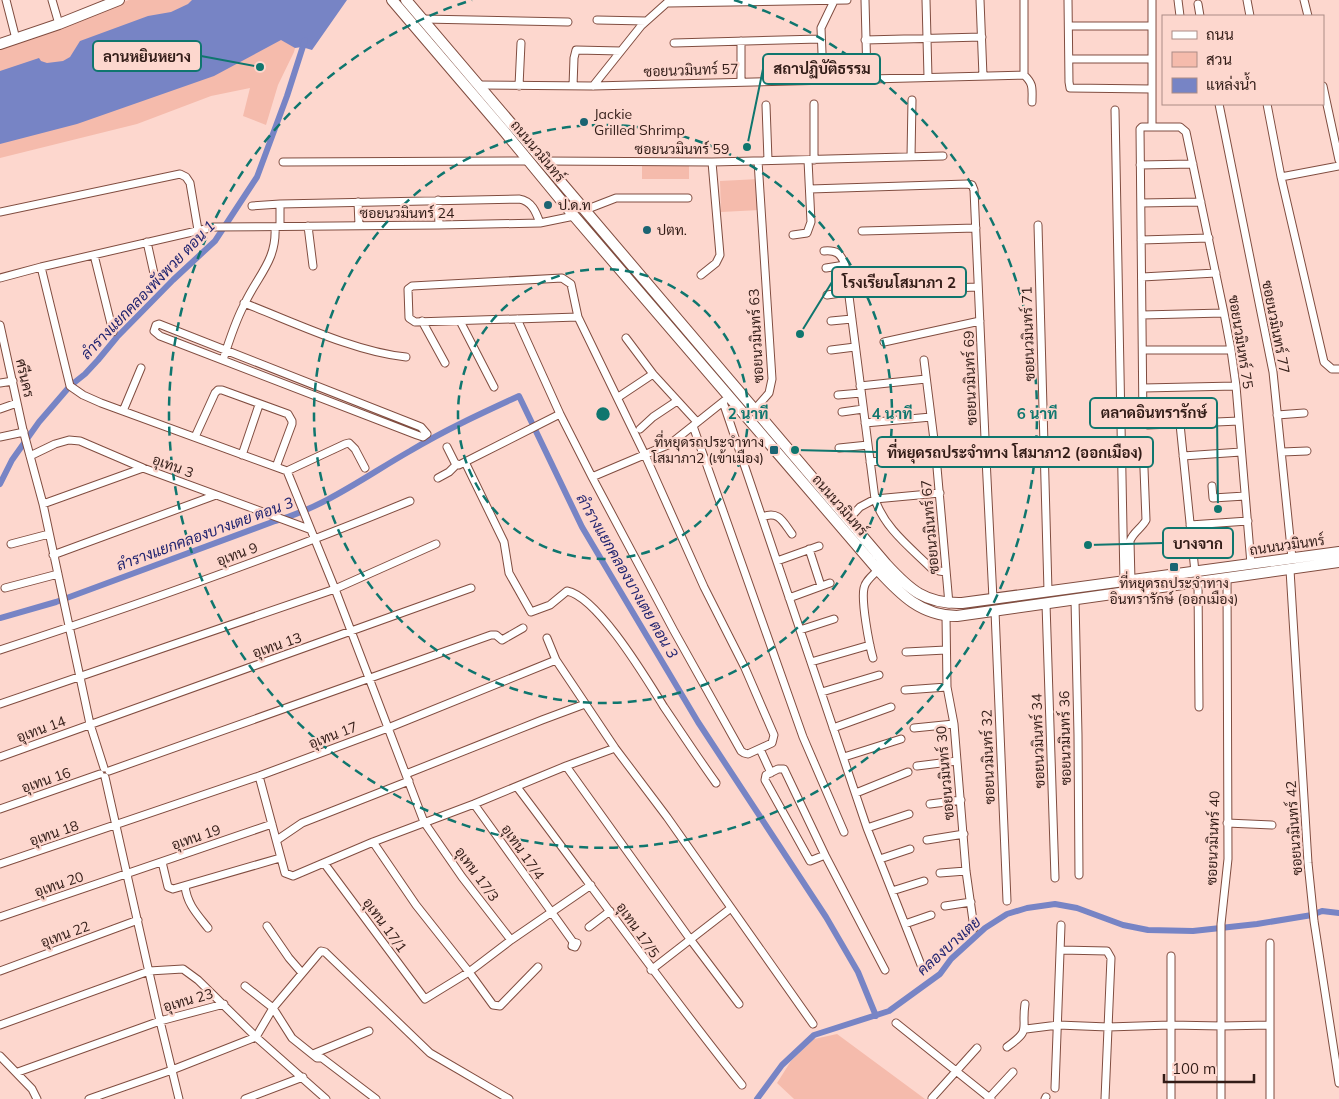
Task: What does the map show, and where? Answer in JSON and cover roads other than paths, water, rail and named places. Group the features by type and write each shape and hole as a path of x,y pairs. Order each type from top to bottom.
{"main road":[{"path":"0,44 59,24 98,4 119,0"},
{"name":"ถนนนวมินทร์","path":"392,0 529,161 726,399 878,570 913,604 924,610 946,616 995,611 1075,600 1197,577 1251,564 1339,552"},
{"name":"ถนนนวมินทร์","path":"406,0 908,587 928,598 949,604 1128,582 1197,577 1227,578 1339,562"},
{"path":"574,216 585,210"}],"street":[{"path":"6,0 16,39"},
{"path":"52,0 59,24"},
{"path":"593,86 646,21 665,2 847,0"},
{"path":"865,0 867,78"},
{"path":"926,0 928,77"},
{"path":"980,0 984,76"},
{"path":"1024,0 1024,75 1032,84 1032,102"},
{"path":"1068,0 1070,88 1151,89"},
{"path":"1152,0 1152,126 1140,129 1144,423 1148,425 1239,421"},
{"path":"1178,0 1180,15"},
{"path":"1247,0 1250,15"},
{"path":"1304,0 1308,15"},
{"path":"823,78 820,40 822,24 834,1"},
{"path":"1198,4 1200,15"},
{"path":"423,19 568,22"},
{"path":"597,20 646,21"},
{"path":"1069,26 1151,26"},
{"path":"865,40 982,37"},
{"path":"674,43 820,40"},
{"path":"741,41 741,81"},
{"path":"519,86 520,43"},
{"path":"573,86 576,50 621,51"},
{"path":"1069,59 1151,58"},
{"name":"ซอยนวมินทร์ 57","path":"479,85 593,86 823,78 1024,75"},
{"path":"1324,91 1339,160"},
{"path":"911,157 912,100"},
{"path":"793,235 807,233 812,222 810,190 814,104"},
{"path":"766,105 768,160"},
{"name":"ซอยนวมินทร์ 77","path":"1219,105 1273,372 1292,558"},
{"path":"1267,105 1281,177 1324,362 1332,369 1339,369"},
{"path":"1114,110 1128,582"},
{"name":"ซอยนวมินทร์ 75","path":"1152,126 1180,127 1186,132 1231,350 1236,386 1251,564"},
{"name":"ซอยนวมินทร์ 59","path":"544,161 712,162 943,156"},
{"path":"283,162 529,161"},
{"name":"ซอยนวมินทร์ 63","path":"754,409 769,393 772,385 758,161"},
{"path":"701,275 716,263 720,255 712,162"},
{"path":"1140,165 1193,164"},
{"path":"1281,177 1339,166"},
{"path":"0,212 180,174 186,177 190,183 198,230"},
{"name":"ซอยนวมินทร์ 69","path":"810,190 972,186 975,195 984,438 994,599"},
{"path":"585,210 616,198 688,198"},
{"path":"438,200 439,225"},
{"path":"252,206 438,200 525,200 535,210 540,223"},
{"path":"358,202 360,225"},
{"path":"1141,203 1201,202"},
{"path":"223,360 244,303 271,257 278,227 280,204"},
{"name":"ซอยนวมินทร์ 24","path":"0,278 198,230 223,226 278,227 540,223 574,216"},
{"name":"ซอยนวมินทร์ 71","path":"1038,225 1048,591"},
{"path":"308,226 313,266"},
{"path":"862,231 976,228"},
{"path":"1141,240 1209,238"},
{"path":"147,242 155,278"},
{"path":"824,251 834,250 838,252 843,258 845,266 875,499 879,510 887,524 932,569 946,572"},
{"path":"94,255 112,332"},
{"path":"826,268 845,266"},
{"path":"41,267 72,386 82,394 122,411 287,471 349,443 365,468"},
{"path":"1142,277 1216,273"},
{"path":"517,319 560,414 592,477 674,631 741,751 748,754 772,743 774,735 745,668 704,587 645,455 578,317 571,284 562,278 412,286 408,289 407,293 409,318 415,322 578,317"},
{"path":"866,291 978,287"},
{"path":"828,295 848,292"},
{"path":"244,303 345,341 389,355 406,357"},
{"path":"1142,315 1224,312"},
{"path":"831,321 852,319"},
{"path":"460,321 494,387"},
{"path":"884,342 980,321"},
{"path":"422,322 445,363"},
{"path":"159,324 226,350 421,427 427,434 423,437 417,436 223,360 160,336 155,333 154,328 159,324"},
{"name":"ศรีนคร","path":"0,330 43,504 90,724 105,772 115,825 179,1099"},
{"path":"626,338 695,424 803,737 844,832"},
{"path":"831,350 855,347"},
{"path":"1143,350 1231,350"},
{"name":"ซอยนวมินทร์ 67","path":"924,360 940,493 949,604"},
{"path":"122,411 141,368"},
{"path":"620,396 653,374"},
{"path":"838,395 861,389 926,379"},
{"path":"0,383 12,381"},
{"path":"1143,388 1236,386"},
{"path":"592,477 670,444 737,388"},
{"path":"195,437 218,390 288,414 292,421 276,467"},
{"path":"726,399 762,517 867,828 923,970"},
{"path":"640,429 653,417 677,401"},
{"path":"0,409 18,403"},
{"path":"242,455 259,405"},
{"path":"842,412 863,409"},
{"path":"1277,415 1304,413"},
{"path":"438,478 449,472 457,464 465,462 560,414"},
{"path":"865,424 931,417"},
{"path":"1180,424 1197,577 1199,707"},
{"path":"0,437 24,433"},
{"name":"อุเทน 3","path":"30,455 49,446 69,440 80,441 143,468 309,529"},
{"path":"1128,582 1130,541 1146,520 1143,443"},
{"path":"839,448 868,445"},
{"path":"447,447 457,464"},
{"path":"1282,452 1307,450"},
{"path":"1183,456 1242,452"},
{"path":"870,462 936,456"},
{"path":"465,462 504,542 509,573 531,612 550,605 567,590 572,591 589,605 624,646 716,783"},
{"path":"43,504 143,468"},
{"name":"อุเทน 17/3","path":"287,471 335,589 424,822 462,877 511,940"},
{"path":"1212,486 1213,498 1245,496"},
{"path":"849,519 860,507 875,499 940,493"},
{"path":"53,555 216,495"},
{"name":"อุเทน 9","path":"0,650 314,540 410,501"},
{"path":"762,517 770,514 778,516 792,534"},
{"path":"1190,525 1248,521"},
{"path":"10,544 49,534"},
{"path":"0,704 335,589 436,544"},
{"path":"777,561 819,546"},
{"path":"809,550 821,586"},
{"path":"873,658 864,588 878,570"},
{"name":"ซอยนวมินทร์ 42","path":"1290,570 1312,907 1335,1037 1339,1083"},
{"path":"5,588 58,574"},
{"name":"ซอยนวมินทร์ 40","path":"1221,1099 1222,924 1228,860 1227,578"},
{"path":"789,598 830,583"},
{"name":"อุเทน 13","path":"90,724 471,588"},
{"name":"ซอยนวมินทร์ 36","path":"1075,600 1079,875"},
{"name":"ซอยนวมินทร์ 34","path":"1046,604 1055,878"},
{"name":"ซอยนวมินทร์ 32","path":"995,611 1007,901"},
{"name":"ซอยนวมินทร์ 30","path":"946,616 948,687 958,761 966,870 974,928"},
{"path":"800,630 834,619"},
{"name":"อุเทน 16","path":"0,809 491,635 502,640 523,628"},
{"path":"547,638 556,660 615,748 813,1024"},
{"path":"811,662 870,645"},
{"path":"906,652 946,650"},
{"name":"อุเทน 17","path":"115,825 259,776 388,728 556,660"},
{"path":"822,692 879,675"},
{"path":"905,690 948,687"},
{"path":"406,774 585,704"},
{"path":"833,728 891,707"},
{"name":"อุเทน 14","path":"0,757 90,724"},
{"path":"914,728 954,724"},
{"path":"844,757 901,739"},
{"path":"259,776 285,873 288,876 293,876 373,842 615,748"},
{"path":"760,749 771,773"},
{"path":"917,766 958,761"},
{"path":"566,766 739,1004"},
{"path":"825,855 810,861 765,780 766,775 778,769 784,769 825,855 885,970"},
{"path":"856,794 908,772"},
{"path":"276,840 302,822 409,781"},
{"name":"อุเทน 17/5","path":"517,787 591,885 651,970 742,1085"},
{"path":"930,804 961,800"},
{"name":"อุเทน 17/4","path":"474,804 573,942"},
{"path":"867,828 909,814"},
{"path":"1227,823 1272,825"},
{"name":"อุเทน 19","path":"127,873 272,824"},
{"name":"อุเทน 18","path":"0,864 115,825"},
{"path":"927,840 964,834"},
{"path":"373,842 416,905 470,972 493,1006 503,1003 538,967"},
{"path":"880,859 910,849"},
{"path":"162,862 168,887 173,889 280,858"},
{"name":"อุเทน 17/1","path":"324,862 422,996 426,999 429,998 470,972"},
{"path":"940,873 966,870"},
{"name":"อุเทน 20","path":"0,917 127,873"},
{"path":"892,891 924,881"},
{"path":"470,972 511,940 591,885"},
{"path":"185,886 187,898 191,906 208,928"},
{"path":"945,906 970,902"},
{"path":"651,970 731,908"},
{"path":"589,927 610,911"},
{"path":"905,924 931,915"},
{"name":"อุเทน 22","path":"0,971 138,920"},
{"path":"1055,1088 1061,925"},
{"path":"267,926 302,973"},
{"path":"1270,943 1270,1099"},
{"path":"1061,950 1107,951 1111,958 1105,1099"},
{"path":"89,1099 172,1070 256,1037 273,1008 321,951 325,952 430,1053 509,1099"},
{"path":"1171,956 1171,1099"},
{"path":"0,1025 149,971 176,969 188,971 256,1037 326,1099"},
{"path":"245,986 273,1008 292,1038 376,1099"},
{"name":"อุเทน 23","path":"18,1072 160,1021 224,1004"},
{"path":"1007,1048 1021,1037 1026,1028 1025,1004"},
{"path":"896,1022 990,1098 1013,1072"},
{"path":"1026,1028 1058,1025 1108,1027 1270,1025"},
{"path":"313,1054 369,1031"},
{"path":"932,1098 977,1048"},
{"path":"0,1056 18,1072 32,1089 37,1099"},
{"path":"245,1099 303,1078"}],"water":[{"path":"192,0 347,0 312,50 302,47 295,48 281,40 214,76 77,124 0,144 0,71 39,58 47,63 63,61 70,57 80,41 148,16 171,12"}],"waterway":[{"name":"ลำรางแยกคลองพังพวย ตอน 1","path":"0,484 12,460 39,422 70,386 85,374 117,337 173,280 215,241 257,177 287,96 305,40"},
{"name":"ลำรางแยกคลองบางเตย ตอน 3","path":"0,618 56,602 311,508 437,436 519,396 582,527 698,722 826,917 858,972 876,1016"},
{"name":"คลองบางเตย","path":"757,1099 782,1065 814,1035 889,1011 940,974 951,959 985,928 1007,914 1027,908 1055,904 1077,908 1123,925 1148,930 1193,931 1257,924 1312,915 1322,911 1339,913"}],"place":[{"name":"ลานหยินหยาง","path":"260,67"},
{"name":"Jackie Grilled Shrimp","path":"584,122"},
{"name":"สถาปฏิบัติธรรม","path":"747,147"},
{"name":"ป.ด.ท","path":"548,205"},
{"name":"ปตท.","path":"647,230"},
{"name":"โรงเรียนโสมาภา 2","path":"800,334"},
{"name":"ที่หยุดรถประจำทาง โสมาภา2 (เข้าเมือง)","path":"774,450"},
{"name":"ที่หยุดรถประจำทาง โสมาภา2 (ออกเมือง)","path":"795,450"},
{"name":"ตลาดอินทรารักษ์","path":"1218,509"},
{"name":"บางจาก","path":"1088,545"},
{"name":"ที่หยุดรถประจำทาง อินทรารักษ์ (ออกเมือง)","path":"1174,567"}]}
